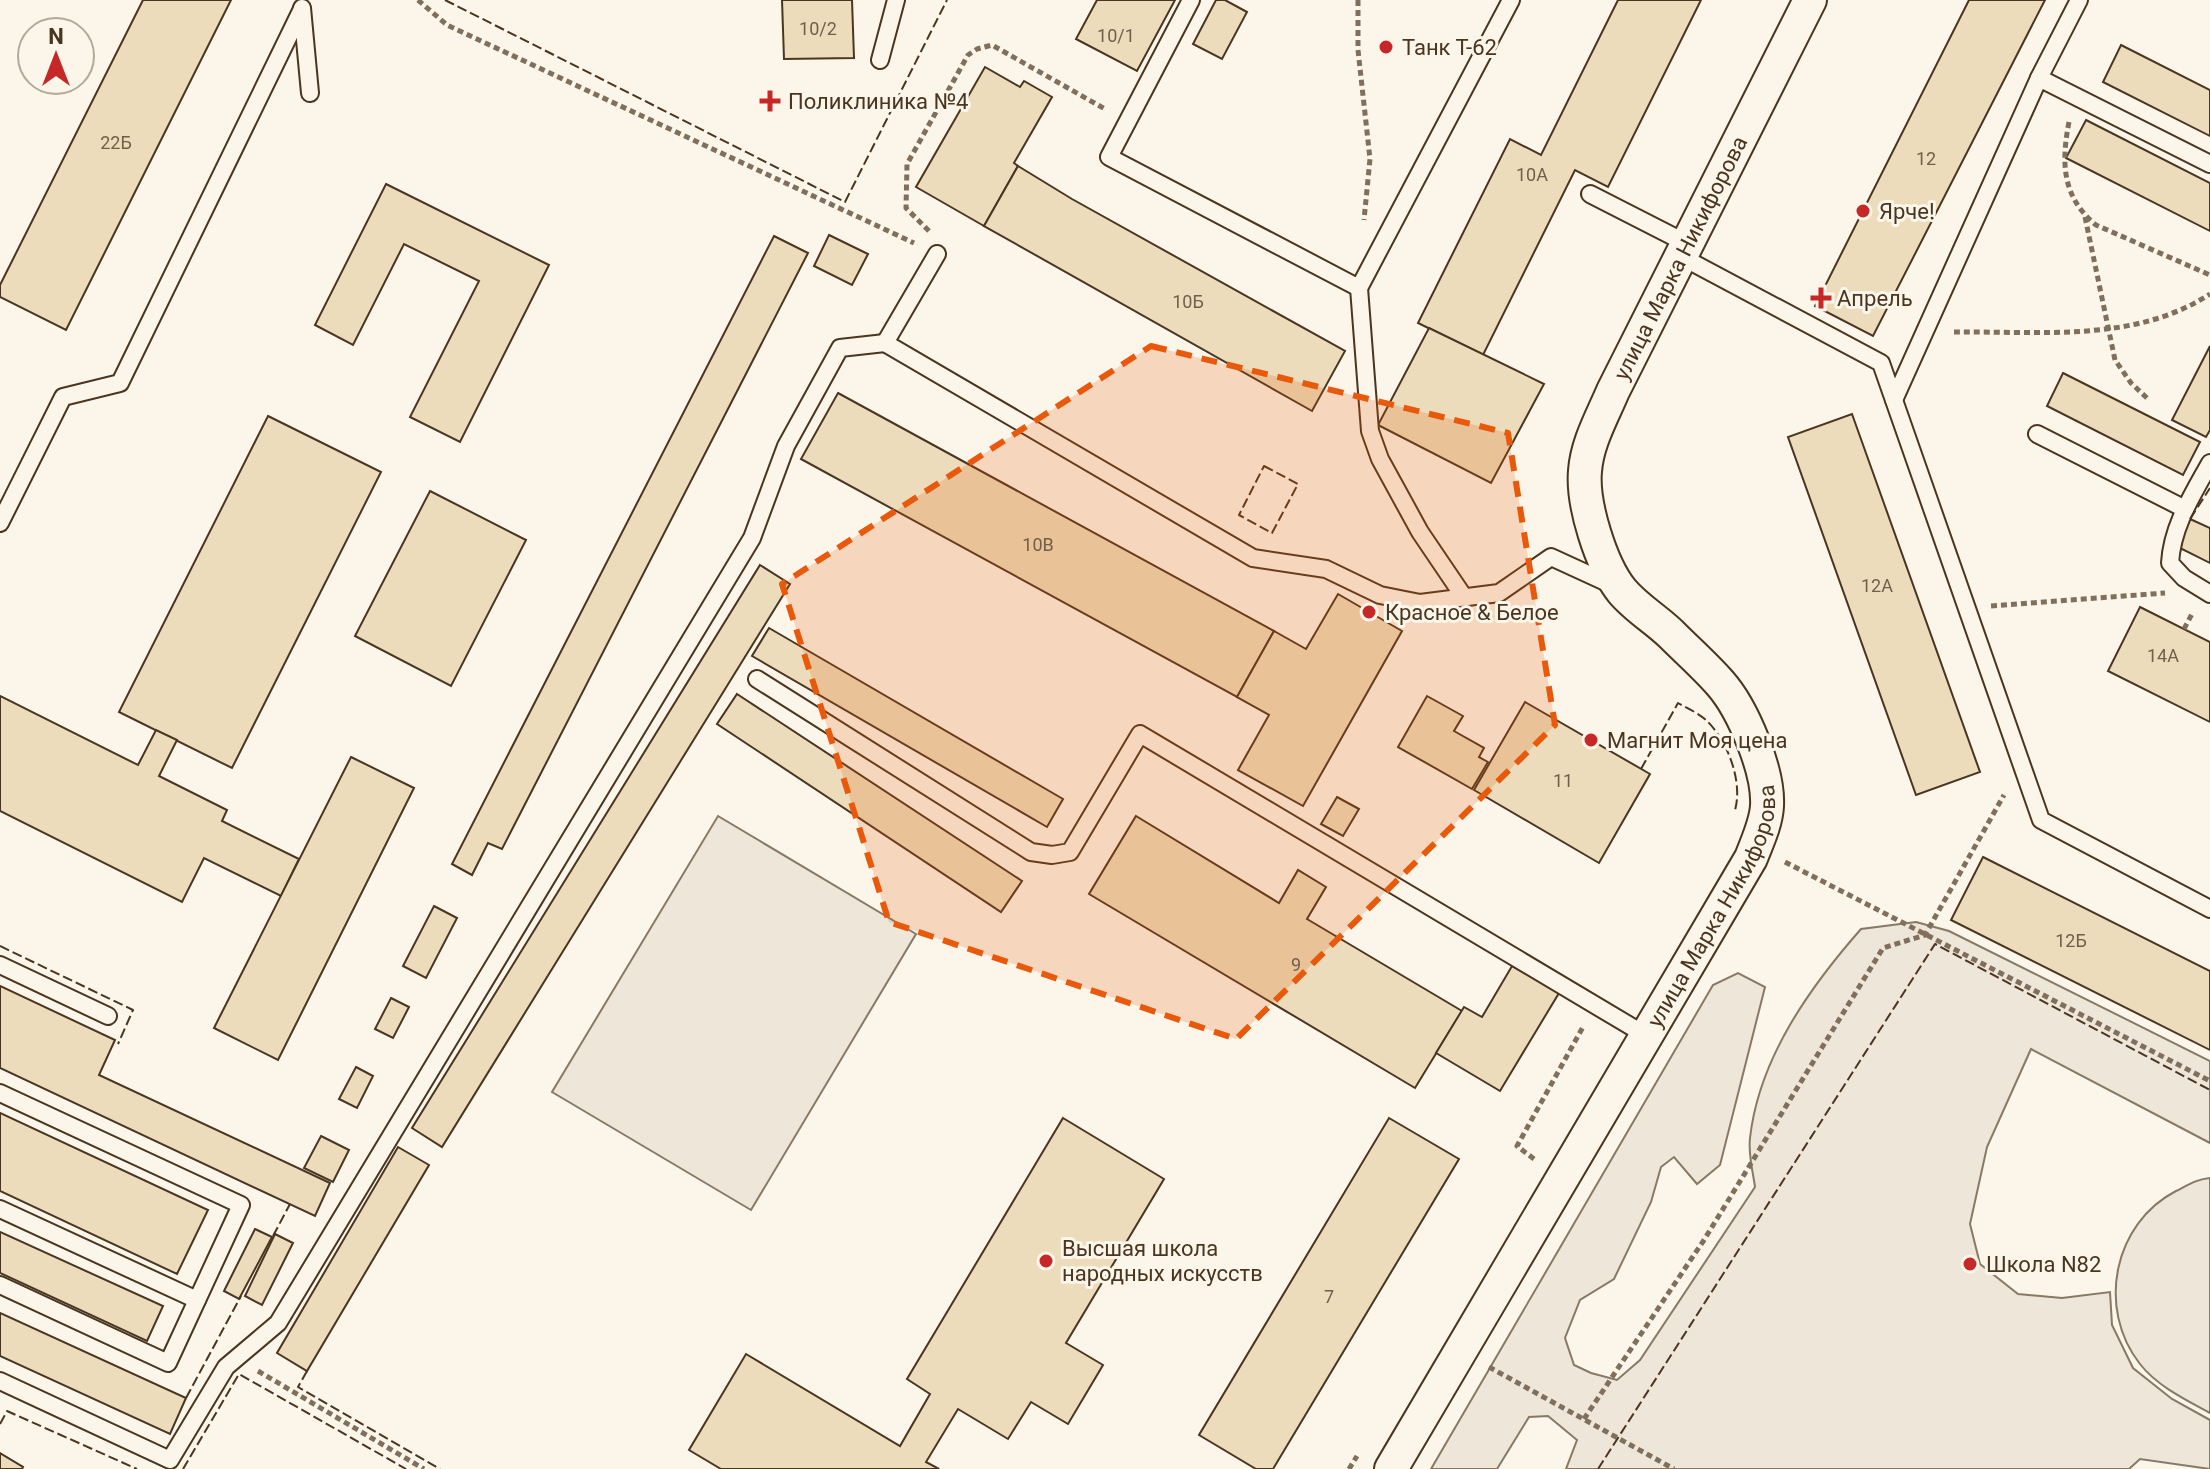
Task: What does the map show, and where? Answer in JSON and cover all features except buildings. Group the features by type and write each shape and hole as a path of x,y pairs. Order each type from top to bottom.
{"street":[{"name":"улица Марка Никифорова","path":"1391,1469 1755,847 1767,806 1762,770 1747,728 1722,685 1621,590 1600,549 1585,497 1584,473 1588,449 1613,391 1810,0"}],"lane":[{"path":"880,60 896,0"},
{"path":"1191,0 1109,157 1359,288"},
{"path":"1464,597 1420,532 1380,459 1370,431 1359,288 1511,0"},
{"path":"1894,400 2039,78 2079,0"},
{"path":"304,5 310,93"},
{"path":"0,523 63,397 120,383 304,5"},
{"path":"2039,78 2210,164"},
{"path":"1590,194 1881,363 2041,820 2210,909"},
{"path":"885,343 937,254"},
{"path":"0,1381 170,1460 226,1367 278,1323 752,538 786,446 840,348 885,343 1253,558 1326,569 1380,595 1420,603 1499,593 1551,557 1621,590"},
{"path":"2037,434 2185,509"},
{"path":"2210,463 2185,509 2171,544 2170,563 2184,578 2210,594"},
{"path":"757,679 1031,852 1052,855 1070,852 1140,734 1647,1036"},
{"path":"0,965 108,1016"},
{"path":"0,1093 241,1205 168,1363 0,1285"},
{"path":"0,1209 197,1300"}],"path":[{"path":"418,0 447,25 937,254 938,247 930,233 906,208 907,164 968,55 992,45 1127,121"},
{"path":"1358,0 1358,50 1370,159 1364,221"},
{"path":"2074,95 2063,151 2064,174 2069,193 2085,216 2096,225 2210,275"},
{"path":"2085,216 2115,360 2131,383 2149,400"},
{"path":"1925,333 2110,330 2154,321 2210,294"},
{"path":"1966,608 2176,592 2184,578"},
{"path":"1584,1419 1704,1240 1883,948 1925,935 2021,764"},
{"path":"1755,847 2210,1081"},
{"path":"1531,1171 1537,1161 1517,1146 1595,1005"},
{"path":"1460,1351 1674,1469"},
{"path":"237,1358 424,1469"},
{"path":"1349,1469 1357,1456"}],"highlighted area":[{"path":"1151,346 1508,433 1555,725 1236,1039 889,922 782,584"}],"shaded area":[{"path":"718,816 916,934 751,1210 552,1092"},
{"name":"Школа N82","path":"1916,922 1949,931 2210,1061 2210,1143 2031,1049 1987,1147 1970,1224 1980,1264 2018,1294 2062,1298 2110,1292 2112,1325 2133,1368 2172,1399 2210,1420 2210,1469 2140,1459 2129,1469 1566,1469 1577,1440 1548,1416 1529,1417 1497,1469 1431,1469 1713,985 1738,973 1765,987 1720,1165 1697,1184 1674,1157 1661,1167 1651,1202 1614,1279 1580,1300 1565,1338 1574,1365 1591,1373 1617,1380 1640,1360 1755,1187 1750,1138 1755,1108 1776,1052 1823,975 1861,929"},
{"path":"2210,1178 2210,1413 2163,1386 2140,1364 2126,1342 2118,1318 2116,1293 2118,1268 2138,1224 2155,1205 2176,1191"}],"fence":[{"path":"445,0 845,202 947,0"},
{"path":"1264,466 1298,484 1272,533 1239,515 1264,466"},
{"path":"2190,519 2210,488"},
{"path":"1641,769 1678,703 1706,720 1727,750 1737,787 1735,810"},
{"path":"1598,1469 1935,944 2210,1090"},
{"path":"0,946 133,1010 118,1044"},
{"path":"273,1236 290,1204"},
{"path":"186,1398 241,1296"},
{"path":"307,1371 298,1387 440,1469"},
{"path":"183,1469 239,1374 406,1469"},
{"path":"0,1424 7,1411 137,1469"}],"place":[{"name":"Танк Т-62","path":"1386,47"},
{"name":"Поликлиника №4","path":"770,101"},
{"name":"Ярче!","path":"1863,211"},
{"name":"Апрель","path":"1821,298"},
{"name":"Красное & Белое","path":"1369,612"},
{"name":"Магнит Моя цена","path":"1591,740"},
{"name":"Высшая школа народных искусств","path":"1046,1261"},
{"name":"Школа N82","path":"1970,1264"}]}
